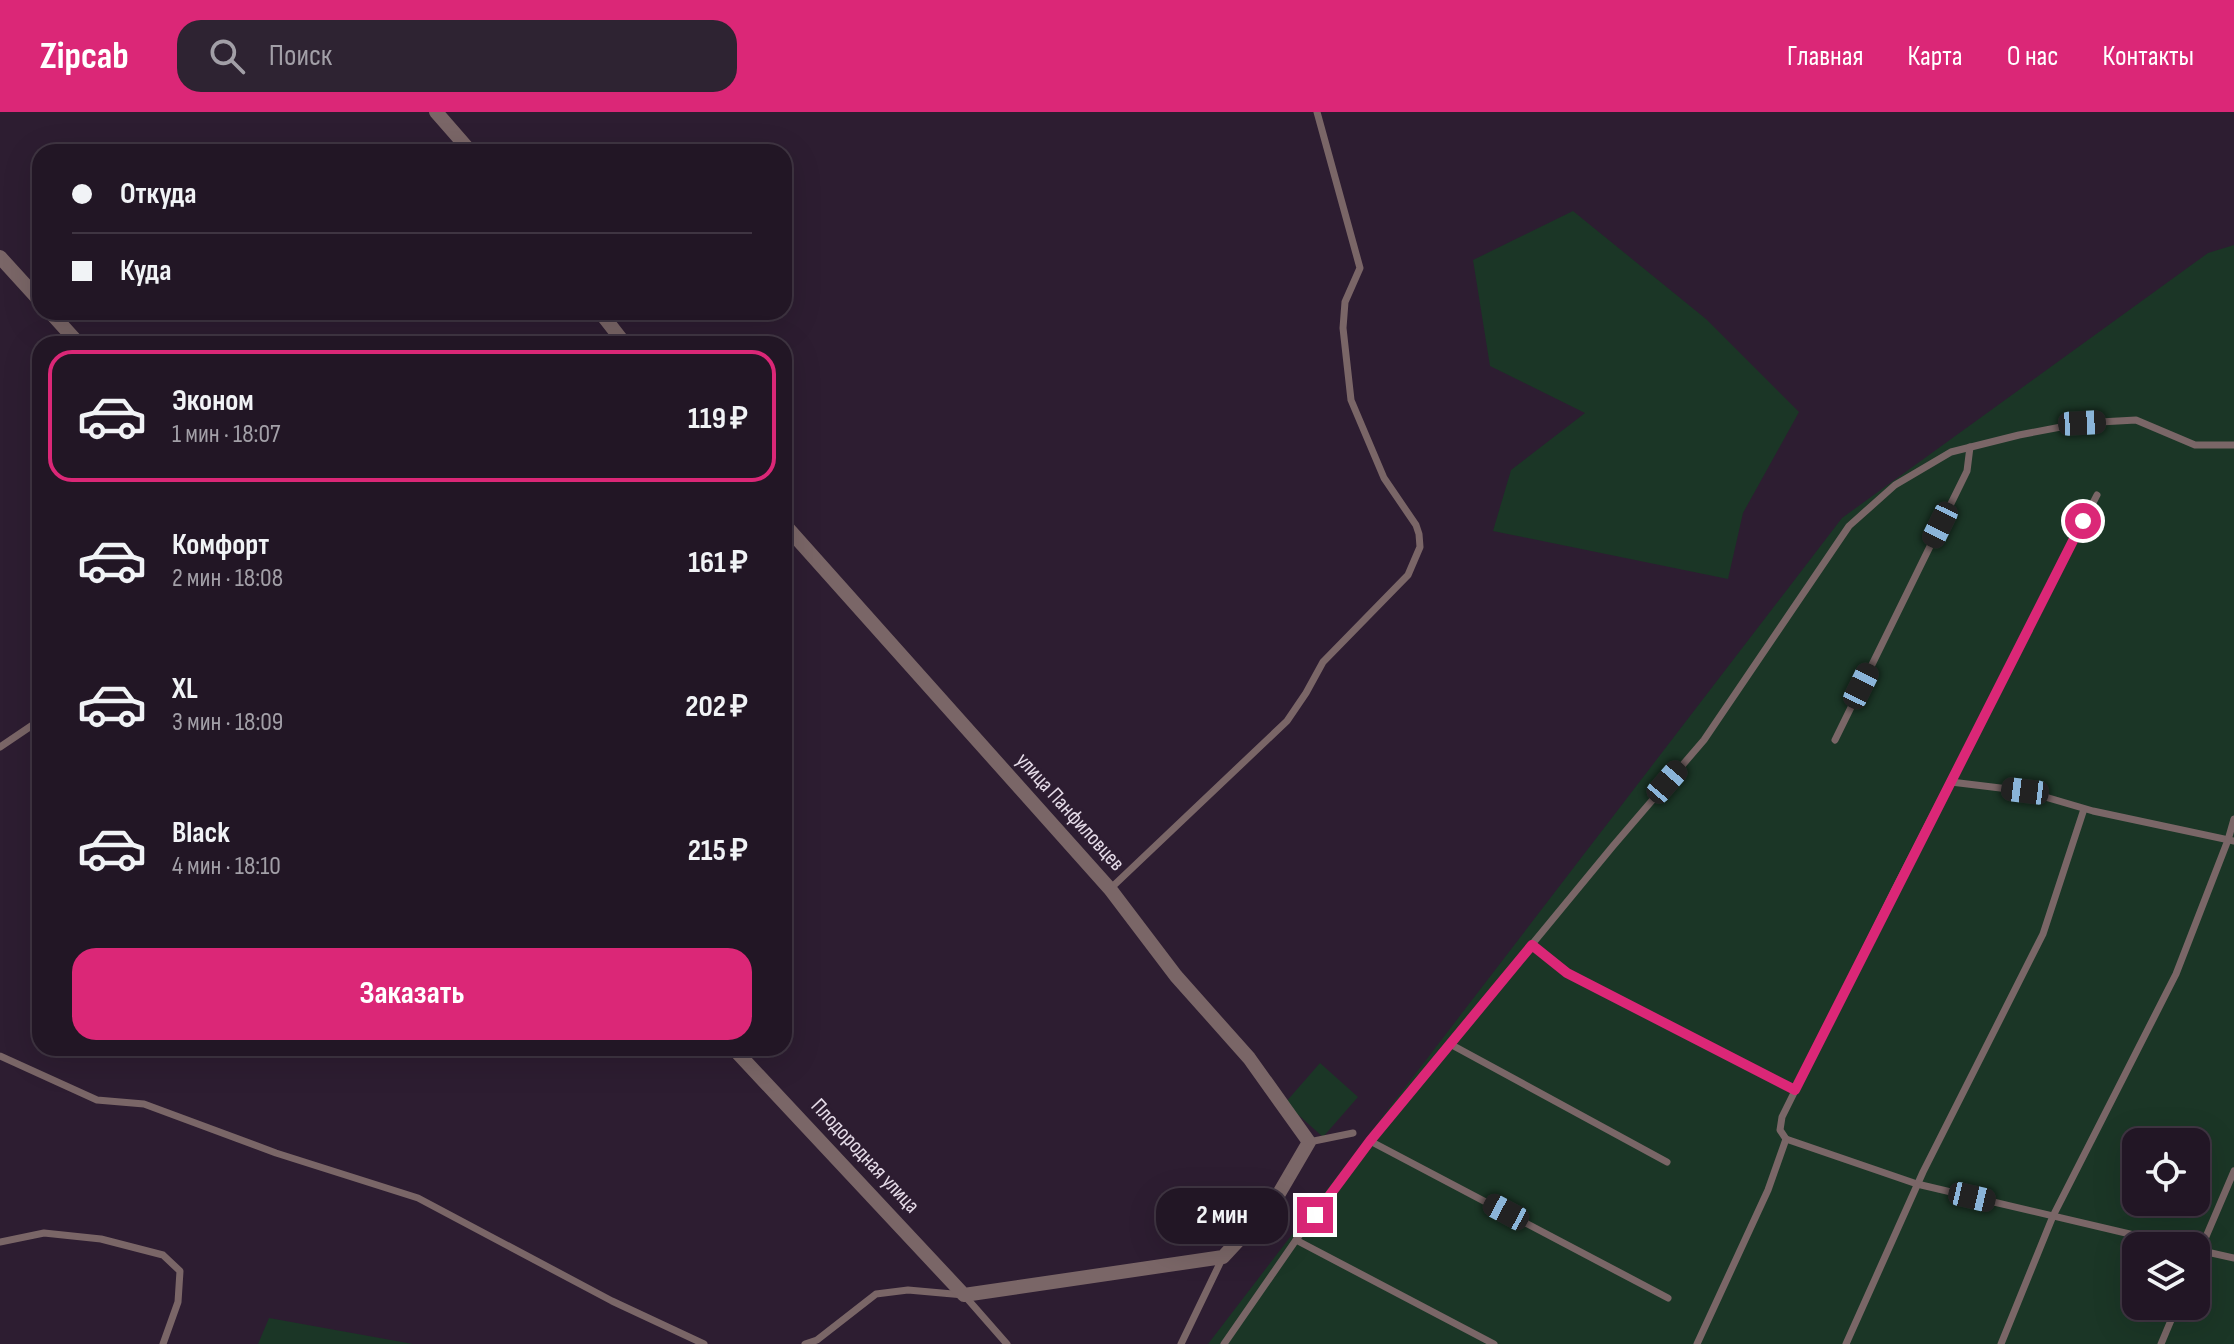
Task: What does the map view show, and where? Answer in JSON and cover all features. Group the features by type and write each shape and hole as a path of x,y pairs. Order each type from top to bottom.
{"street":[{"path":"436,112 464,144"},
{"path":"0,257 32,292"},
{"path":"57,320 72,336"},
{"path":"606,320 619,336"},
{"name":"улица Панфиловцев","path":"792,533 1110,889 1176,976 1249,1058 1309,1142"},
{"name":"Плодородная улица","path":"740,1056 964,1295"},
{"path":"964,1295 1223,1257 1274,1202 1309,1142"}],"lane":[{"path":"1110,889 1287,721 1323,662 1408,575 1420,547 1416,525 1384,478 1358,423 1351,400 1343,328 1345,302 1360,268 1317,112"},
{"path":"1228,1343 1296,1240 1370,1141 1704,740 1849,526 1895,485 1951,452 2082,423 2136,420 2195,445 2234,445"},
{"path":"1835,740 1967,471 1970,447"},
{"path":"2097,495 1795,1090 1782,1117 1780,1130 1786,1139 1917,1184 2122,1232"},
{"path":"0,747 32,725"},
{"path":"1951,782 2025,791 2084,809 2231,840"},
{"path":"1846,1344 1917,1184 2043,934 2084,809"},
{"path":"2001,1344 2053,1216 2176,974 2231,840 2234,819"},
{"path":"1532,945 1567,973 1795,1090"},
{"path":"1450,1044 1667,1162"},
{"path":"0,1056 97,1100 144,1104 276,1153 418,1198 612,1301 704,1344"},
{"path":"1309,1142 1353,1133"},
{"path":"1697,1344 1768,1190 1786,1139"},
{"path":"1370,1141 1668,1298"},
{"path":"2206,1232 2234,1171"},
{"path":"0,1242 44,1233 101,1239 163,1255 180,1271 178,1302 163,1344"},
{"path":"1296,1240 1494,1344"},
{"path":"2210,1253 2234,1258"},
{"path":"1181,1344 1223,1257"},
{"path":"805,1344 817,1340 876,1294 908,1290 964,1295 1007,1344"},
{"path":"2161,1344 2171,1320"}],"green space":[{"path":"1573,211 1706,319 1799,412 1743,513 1728,579 1493,531 1511,470 1585,413 1490,366 1473,260"},
{"path":"2234,245 2234,1344 1208,1344 1842,518 2208,253"},
{"path":"1320,1063 1358,1097 1323,1137 1285,1103"},
{"path":"269,1318 413,1344 258,1344"}],"route":[{"path":"1315,1215 1370,1141 1532,945 1567,973 1795,1090 2083,521"}]}
